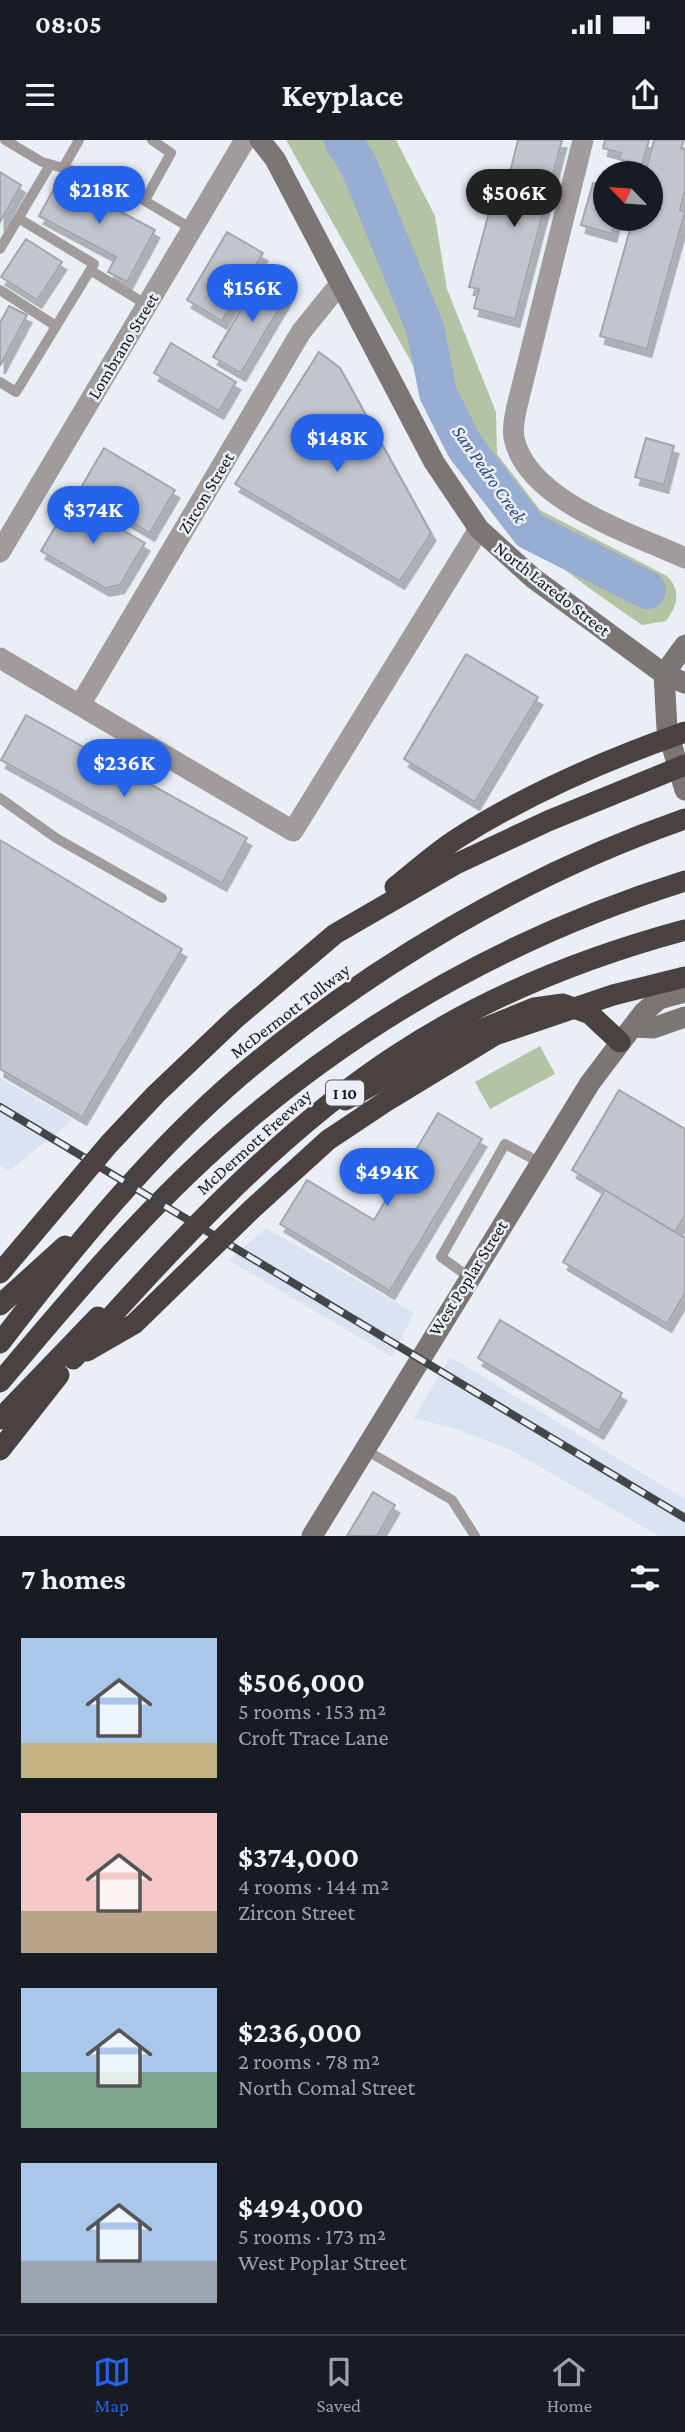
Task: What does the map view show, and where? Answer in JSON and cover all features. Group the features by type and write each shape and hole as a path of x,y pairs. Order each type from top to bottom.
{"highway":[{"path":"0,1273 109,1144 156,1094 236,1018 335,934 455,840 503,811 601,763 685,732"},
{"path":"335,934 456,864 548,821 685,765"},
{"name":"McDermott Tollway","path":"0,1343 134,1183 240,1077 333,1002 486,908 574,864 685,819"},
{"path":"0,1381 104,1260 235,1131 349,1043 412,1000 512,949 620,902 685,881"},
{"name":"McDermott Freeway","path":"0,1450 73,1359 132,1292 206,1217 317,1114 396,1055 474,1009 607,954 685,930"},
{"path":"73,1359 134,1324 252,1209 328,1140 385,1101 495,1035 613,995 685,977"},
{"path":"0,1419 141,1273 245,1172 338,1104 453,1041 534,1008 563,1004 590,1014 627,1035"},
{"path":"0,1306 134,1183"}],"main road":[{"name":"North Laredo Street","path":"260,140 275,159 339,285 435,462 479,529 533,578 664,674 685,683"},
{"path":"685,645 664,674 667,729 685,790"},
{"name":"West Poplar Street","path":"312,1536 590,1083 643,1013 659,999 685,992"},
{"path":"627,1035 685,1017"}],"street":[{"name":"Lombrano Street","path":"0,552 245,140"},
{"path":"583,140 514,424 514,438 532,473 544,487 570,504 685,558"},
{"name":"Zircon Street","path":"80,705 301,332 339,285"},
{"path":"0,658 293,831 479,529"}],"lane":[{"path":"5,140 50,164 113,181 192,229"},
{"path":"63,168 79,140"},
{"path":"145,200 172,153 152,140"},
{"path":"0,249 50,164"},
{"path":"0,382 16,391 94,264 18,218"},
{"path":"90,270 147,305"},
{"path":"0,290 56,326"},
{"path":"0,798 56,838 162,898"},
{"path":"469,1277 441,1256 505,1144 541,1163"},
{"path":"364,1449 452,1500 475,1536"}],"shaded area":[{"path":"0,1078 73,1120 9,1171 0,1165"},
{"path":"266,1228 414,1313 392,1357 229,1260"},
{"path":"450,1357 685,1499 685,1536 659,1536 511,1450 456,1429 414,1418"}],"green space":[{"path":"286,140 396,140 435,216 447,289 496,412 497,454 540,510 667,576 675,587 676,598 666,621 642,625 543,552 489,500"},
{"path":"540,1046 555,1074 490,1109 475,1082"}],"building":[{"path":"518,140 562,140 515,319 474,308 479,289 469,287 491,205 501,208"},
{"path":"605,140 649,140 643,161 619,159 621,153 603,148"},
{"path":"654,140 684,140 681,148 685,149 685,190 680,210 685,212 647,349 600,336 630,231 663,231 663,161 648,161"},
{"path":"0,172 21,185 0,222"},
{"path":"59,179 155,230 127,282 108,272 116,257 39,216"},
{"path":"593,183 593,228 581,225"},
{"path":"227,232 263,253 222,321 187,300"},
{"path":"26,239 62,262 37,300 1,277"},
{"path":"262,274 290,290 241,373 213,357"},
{"path":"9,306 27,315 0,366 0,323"},
{"path":"171,343 236,382 219,411 154,373"},
{"path":"319,352 340,368 431,533 400,581 235,484"},
{"path":"646,438 674,446 664,485 635,477"},
{"path":"104,448 175,490 150,533 79,491"},
{"path":"71,500 145,543 120,585 105,588 41,551"},
{"path":"466,654 538,697 475,802 404,759"},
{"path":"26,715 247,838 222,883 1,760"},
{"path":"0,840 182,949 82,1117 0,1069"},
{"path":"619,1090 685,1129 685,1215 675,1232 572,1170"},
{"path":"438,1113 482,1139 390,1291 280,1224 307,1180 374,1220"},
{"path":"605,1190 685,1238 685,1293 667,1324 563,1262"},
{"path":"500,1320 622,1393 599,1431 478,1358"},
{"path":"373,1492 395,1505 377,1536 347,1536"}],"waterway":[{"name":"San Pedro Creek","path":"343,140 359,166 425,328 438,393 465,447 530,531 647,590"}],"railway":[{"path":"0,1107 685,1518"}]}
